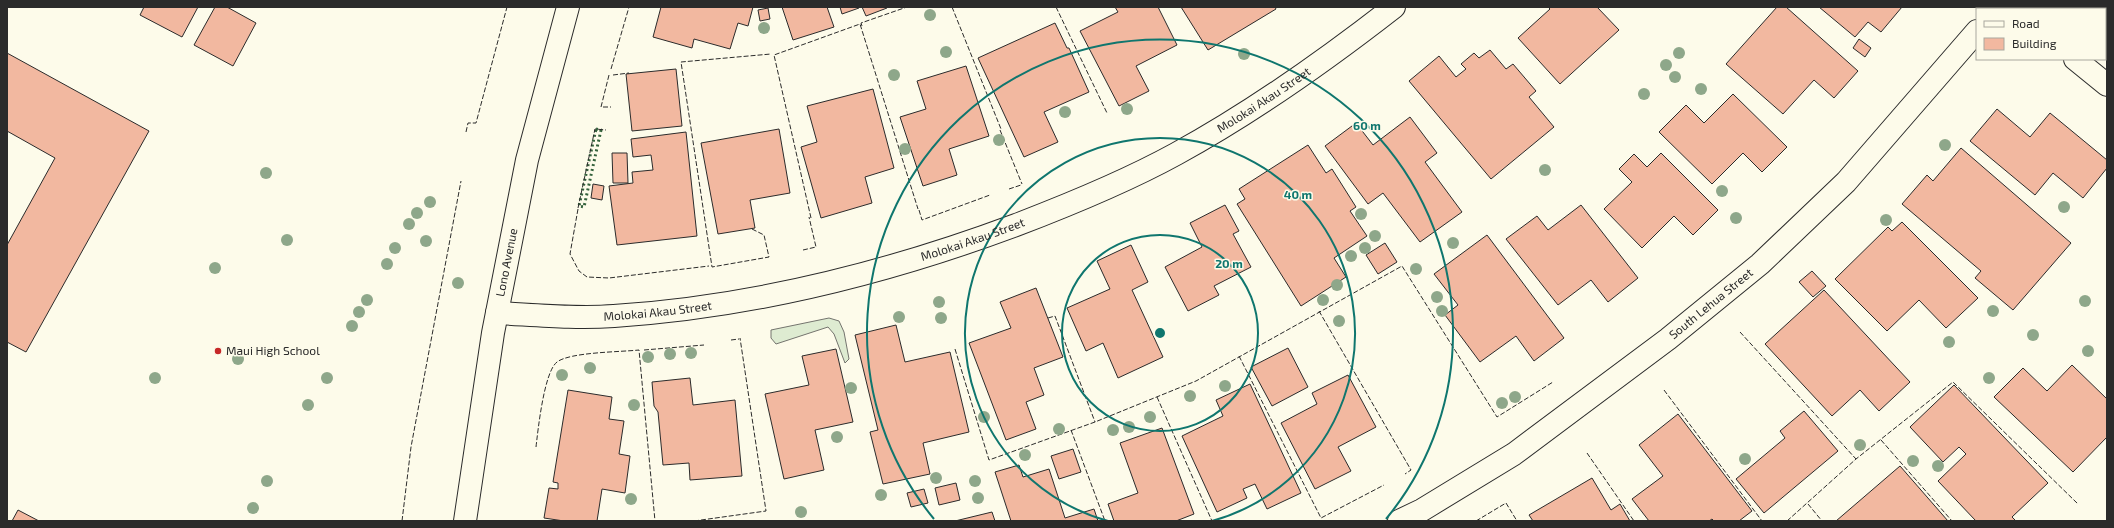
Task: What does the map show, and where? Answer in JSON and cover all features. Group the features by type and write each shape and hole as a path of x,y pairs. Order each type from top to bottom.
{"street":[{"name":"Lono Avenue","path":"465,521 497,313 527,160 568,7"},
{"name":"Molokai Akau Street","path":"497,313 566,317 613,316 699,308 795,290 887,269 984,237 1086,198 1175,154 1226,125 1268,97 1362,32 1394,7"},
{"name":"South Lehua Street","path":"1399,521 1422,510 1514,454 1668,339 1760,264 1846,182 1976,32"},
{"path":"2076,60 2107,86"}],"green space":[{"path":"829,318 839,321 844,332 849,359 845,363 834,334 828,327 776,344 771,338 771,330"}],"building":[{"path":"144,7 198,7 182,37 140,15"},
{"path":"215,7 227,7 256,23 233,66 194,45"},
{"path":"661,7 753,7 748,26 738,23 730,49 694,39 692,48 653,37"},
{"path":"782,7 827,7 834,27 793,40"},
{"path":"840,7 858,7 859,8 842,14"},
{"path":"862,7 886,7 887,8 866,16"},
{"path":"1115,7 1158,7 1177,45 1136,66 1149,91 1119,106 1080,31 1118,12"},
{"path":"1181,7 1275,7 1276,9 1208,50"},
{"path":"1548,7 1597,7 1619,30 1560,84 1518,38 1550,9"},
{"path":"1777,7 1786,7 1858,71 1834,98 1814,80 1783,114 1726,64"},
{"path":"1819,7 1902,7 1881,32 1868,22 1855,37"},
{"path":"768,8 770,19 760,21 758,10"},
{"path":"1055,23 1067,48 1069,48 1089,92 1044,112 1058,142 1024,157 978,58"},
{"path":"1859,39 1871,48 1865,57 1853,48"},
{"path":"1490,50 1506,69 1513,64 1536,91 1529,97 1554,127 1491,179 1409,81 1439,56 1456,77 1466,69 1461,64 1474,53 1479,58"},
{"path":"7,53 149,131 26,352 7,342 7,245 55,158 7,131"},
{"path":"966,66 989,136 949,149 957,175 923,186 900,117 926,109 917,81"},
{"path":"676,69 682,126 632,131 626,74"},
{"path":"873,89 894,168 865,177 872,203 821,218 801,147 817,142 807,106"},
{"path":"1733,94 1787,147 1762,172 1743,153 1712,184 1659,132 1686,105 1704,123"},
{"path":"1997,109 2030,137 2050,113 2107,160 2107,168 2083,198 2053,173 2035,195 1970,141"},
{"path":"1410,117 1437,153 1425,162 1462,212 1420,242 1383,193 1368,204 1325,146 1356,123 1373,145"},
{"path":"779,129 790,193 750,200 755,228 718,234 701,143"},
{"path":"686,132 697,236 617,245 609,186 633,183 632,172 653,170 651,155 633,157 631,139"},
{"path":"1308,145 1326,173 1332,169 1356,207 1350,211 1367,236 1334,258 1346,277 1301,306 1237,204 1245,199 1239,189"},
{"path":"1961,148 2071,243 2013,310 1975,278 1981,271 1902,204 1927,175 1933,181"},
{"path":"612,153 627,153 628,183 613,183"},
{"path":"1661,153 1718,210 1693,235 1674,216 1642,248 1604,209 1632,182 1619,169 1634,154 1647,167"},
{"path":"593,184 604,186 602,200 591,198"},
{"path":"1225,205 1239,231 1233,234 1251,267 1214,286 1219,295 1188,311 1165,267 1202,247 1190,223"},
{"path":"1581,205 1638,278 1608,302 1591,280 1558,305 1506,239 1537,216 1548,230"},
{"path":"1902,222 1978,298 1946,328 1919,300 1887,331 1835,279 1888,227 1892,231"},
{"path":"1487,235 1564,338 1534,361 1516,336 1480,362 1445,315 1458,305 1434,274"},
{"path":"1385,243 1397,262 1378,274 1366,255"},
{"path":"1131,245 1148,282 1132,290 1163,357 1118,378 1103,343 1086,351 1067,308 1110,289 1097,261"},
{"path":"1812,271 1826,286 1813,297 1799,282"},
{"path":"1036,288 1063,357 1034,368 1044,395 1026,402 1036,429 1006,440 969,343 1011,328 1000,302"},
{"path":"1824,290 1910,382 1879,411 1860,390 1832,416 1765,344"},
{"path":"896,325 905,362 950,352 969,432 923,443 930,474 883,484 870,432 878,430 855,335"},
{"path":"1288,348 1308,387 1272,406 1251,367"},
{"path":"836,349 853,422 815,430 824,470 784,479 765,394 809,385 802,356"},
{"path":"2072,365 2107,399 2107,437 2073,472 1994,397 2023,368 2047,391"},
{"path":"1348,375 1376,427 1338,447 1351,471 1315,489 1281,423 1317,404 1312,393"},
{"path":"690,378 693,405 735,400 742,476 690,480 689,463 663,465 658,412 654,406 652,382"},
{"path":"1250,384 1301,493 1267,509 1255,484 1243,489 1247,498 1217,512 1182,436 1223,416 1216,400"},
{"path":"1954,385 2048,483 2012,517 2016,521 1976,521 1938,481 1966,454 1959,447 1943,462 1910,427"},
{"path":"568,390 612,397 609,419 624,421 619,454 630,456 625,493 602,489 597,521 564,521 544,518 549,488 558,489 558,483 553,482"},
{"path":"1804,411 1838,451 1764,513 1736,479 1785,438 1780,431"},
{"path":"1678,414 1752,511 1739,521 1714,521 1712,519 1709,521 1649,521 1632,499 1663,476 1639,445"},
{"path":"1162,428 1194,514 1176,521 1114,521 1108,504 1138,493 1120,443"},
{"path":"1073,449 1081,472 1059,479 1051,456"},
{"path":"1019,465 1023,477 1049,469 1065,518 1094,509 1098,521 1011,521 995,472"},
{"path":"1900,466 1948,521 1836,521"},
{"path":"1592,478 1611,510 1620,504 1630,521 1533,521 1529,515"},
{"path":"956,483 960,500 939,505 935,488"},
{"path":"924,489 928,503 911,507 907,493"},
{"path":"18,510 39,521 12,521"},
{"path":"992,512 995,521 955,521"}],"hedge":[{"path":"596,129 601,130 584,207 579,206 596,129"}],"fence":[{"path":"466,132 468,123 476,123 507,7"},
{"path":"611,69 629,7"},
{"path":"862,26 861,23 907,7"},
{"path":"952,7 1001,129"},
{"path":"1056,7 1107,113"},
{"path":"811,218 774,55 860,24 918,209"},
{"path":"752,229 764,235 769,257 712,267 681,62 771,54"},
{"path":"613,75 629,73"},
{"path":"609,75 601,107 611,107"},
{"path":"578,208 595,129 606,130"},
{"path":"1000,130 1022,184"},
{"path":"402,521 411,447 461,181"},
{"path":"1009,189 1021,185"},
{"path":"919,210 922,220 990,195"},
{"path":"578,209 570,254 579,271 587,277 609,278 709,266"},
{"path":"803,250 816,247 809,217"},
{"path":"955,349 989,460 1095,422 1196,381 1402,266 1497,417 1553,382"},
{"path":"1319,311 1411,470 1405,474"},
{"path":"1048,318 1055,316 1095,422"},
{"path":"1740,332 1856,459"},
{"path":"694,521 766,511 740,338"},
{"path":"731,340 739,339"},
{"path":"644,350 704,345"},
{"path":"536,447 545,389 552,368 557,362 573,356 584,354 639,350 655,521"},
{"path":"1239,356 1321,518 1384,485"},
{"path":"1787,521 1856,459 1953,382 2078,504"},
{"path":"1664,390 1762,521"},
{"path":"1157,397 1212,521"},
{"path":"1071,430 1105,521"},
{"path":"1881,440 1952,521"},
{"path":"1587,453 1634,521"},
{"path":"1476,521 1506,503 1517,521"},
{"path":"1808,504 1822,521"}],"place":[{"name":"Maui High School","path":"218,351"}]}
